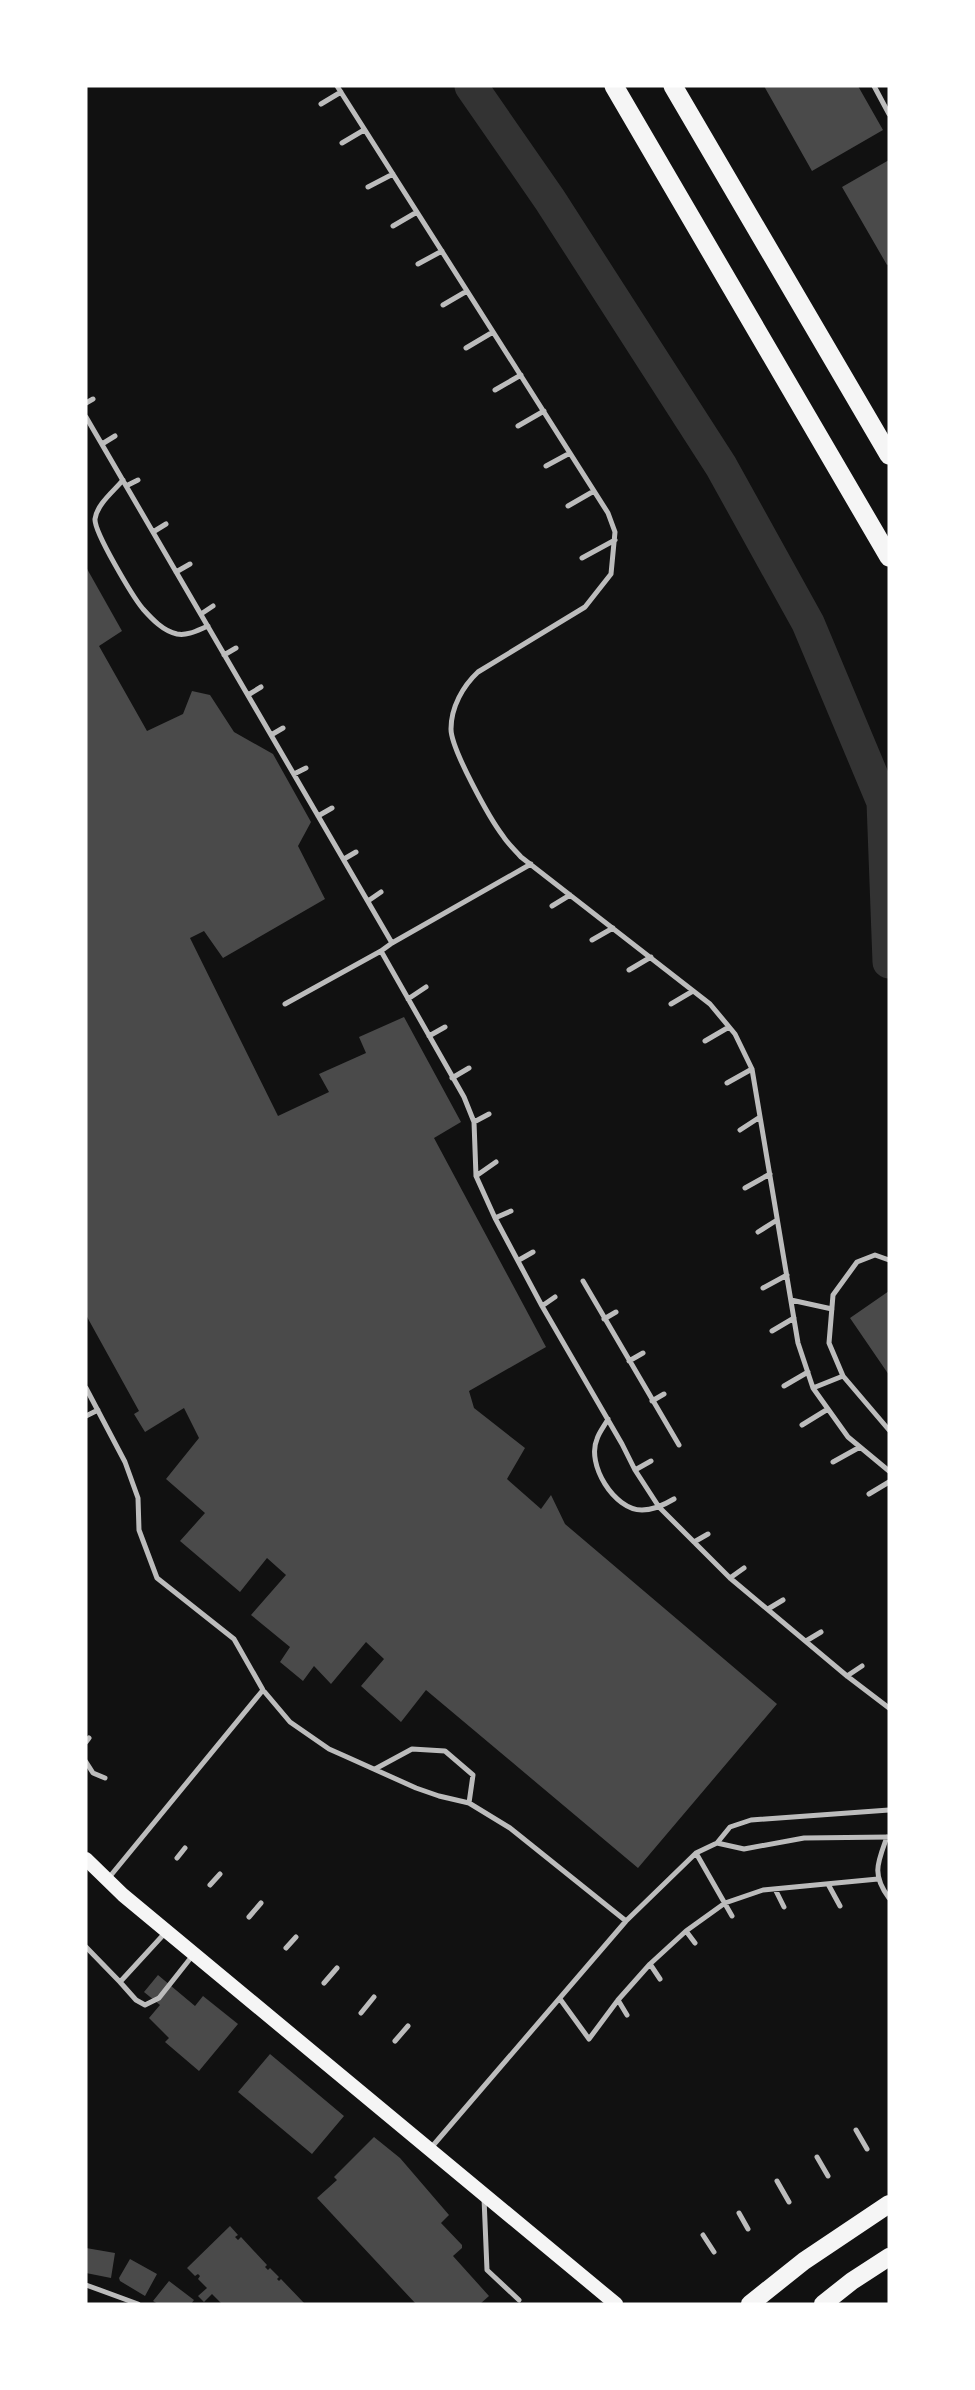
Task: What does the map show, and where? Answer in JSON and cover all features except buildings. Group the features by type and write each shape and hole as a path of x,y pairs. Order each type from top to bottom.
{"highway":[{"path":"614,86 889,557"},
{"path":"673,86 889,455"}],"main road":[{"path":"87,1863 616,2304"},
{"path":"750,2304 804,2261 889,2204"},
{"path":"823,2304 889,2257"}],"lane":[{"path":"337,86 608,513 615,532 611,574 585,607 478,672 466,684 452,715 451,732 458,756 502,835 531,864 710,1004 729,1027 752,1069 798,1343 813,1388 848,1437 889,1471"},
{"path":"874,86 889,114"},
{"path":"321,104 341,92"},
{"path":"342,143 364,130"},
{"path":"368,187 393,174"},
{"path":"393,226 417,212"},
{"path":"418,264 442,251"},
{"path":"443,305 467,291"},
{"path":"466,348 493,332"},
{"path":"495,390 521,375"},
{"path":"86,403 93,399"},
{"path":"518,426 544,411"},
{"path":"86,416 392,943"},
{"path":"102,444 115,436"},
{"path":"546,466 570,453"},
{"path":"123,480 95,517 101,540 141,607 158,625 176,634 187,634 208,626"},
{"path":"126,486 138,480"},
{"path":"568,506 594,491"},
{"path":"153,532 166,524"},
{"path":"582,558 615,540"},
{"path":"176,572 190,564"},
{"path":"201,614 213,606"},
{"path":"224,655 236,648"},
{"path":"248,695 261,687"},
{"path":"271,735 283,728"},
{"path":"294,774 306,768"},
{"path":"318,816 332,808"},
{"path":"344,859 356,852"},
{"path":"285,1004 531,864"},
{"path":"368,901 381,892"},
{"path":"552,906 570,895"},
{"path":"592,940 613,928"},
{"path":"381,951 474,1122 476,1176 495,1218 635,1470 659,1507 730,1578 847,1676 888,1705"},
{"path":"629,970 650,957"},
{"path":"408,999 426,987"},
{"path":"671,1004 693,991"},
{"path":"429,1036 445,1027"},
{"path":"705,1041 729,1027"},
{"path":"452,1078 469,1068"},
{"path":"727,1083 752,1069"},
{"path":"474,1122 489,1114"},
{"path":"740,1129 760,1118"},
{"path":"476,1176 496,1162"},
{"path":"746,1188 770,1174"},
{"path":"495,1218 511,1211"},
{"path":"758,1232 777,1220"},
{"path":"519,1261 533,1252"},
{"path":"889,1261 875,1255 858,1262 833,1295 829,1343 843,1376 889,1430"},
{"path":"763,1288 786,1275"},
{"path":"583,1281 679,1445"},
{"path":"542,1306 555,1297"},
{"path":"791,1300 832,1308"},
{"path":"604,1319 616,1312"},
{"path":"772,1331 794,1318"},
{"path":"629,1361 643,1353"},
{"path":"784,1386 808,1372"},
{"path":"813,1388 843,1376"},
{"path":"86,1388 125,1462 134,1486 138,1498 139,1530 157,1578 234,1639 263,1690 290,1722 329,1749 416,1788 469,1803 510,1828 626,1922"},
{"path":"652,1401 664,1394"},
{"path":"802,1425 828,1409"},
{"path":"86,1416 97,1410"},
{"path":"608,1419 597,1438 594,1454 597,1472 610,1492 625,1504 640,1511 659,1507 674,1499"},
{"path":"833,1462 860,1447"},
{"path":"635,1470 651,1461"},
{"path":"869,1494 889,1482"},
{"path":"694,1542 708,1534"},
{"path":"730,1578 744,1569"},
{"path":"768,1609 783,1600"},
{"path":"806,1641 821,1632"},
{"path":"847,1676 862,1666"},
{"path":"107,1880 263,1690"},
{"path":"375,1769 412,1749 445,1751 473,1775 469,1803"},
{"path":"86,1762 93,1773 105,1778"},
{"path":"429,2150 626,1922 696,1853 717,1843 730,1827 751,1820 889,1810"},
{"path":"717,1843 744,1849 804,1838 888,1837 876,1866 878,1879 889,1898"},
{"path":"177,1858 185,1848"},
{"path":"696,1853 732,1916"},
{"path":"210,1885 220,1874"},
{"path":"560,1999 589,2039 618,2000 650,1964 686,1930 724,1903 763,1890 878,1879"},
{"path":"828,1884 840,1906"},
{"path":"775,1889 784,1907"},
{"path":"249,1917 261,1903"},
{"path":"686,1930 695,1942"},
{"path":"120,1982 166,1931"},
{"path":"285,1948 296,1937"},
{"path":"86,1947 136,2000 145,2005 152,2004 159,1998 194,1954"},
{"path":"650,1964 660,1979"},
{"path":"324,1983 337,1968"},
{"path":"361,2013 374,1997"},
{"path":"618,2000 627,2015"},
{"path":"395,2041 408,2026"},
{"path":"856,2130 867,2149"},
{"path":"817,2157 828,2176"},
{"path":"777,2181 789,2202"},
{"path":"483,2195 487,2270 519,2300"},
{"path":"739,2213 748,2229"},
{"path":"703,2235 714,2252"},
{"path":"86,2284 138,2304"}],"waterway":[{"path":"471,86 550,200 721,466 808,623 883,802 889,962"}]}
